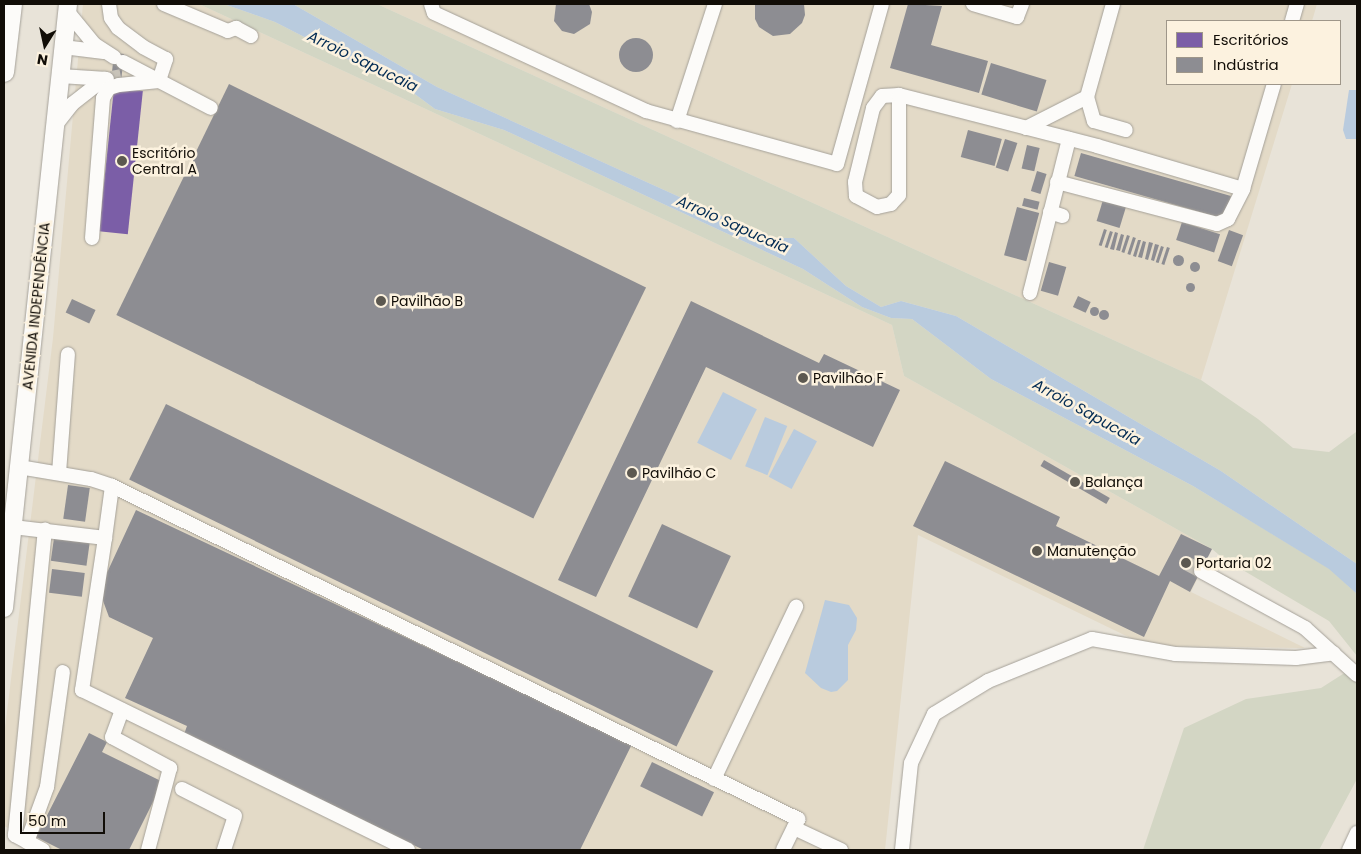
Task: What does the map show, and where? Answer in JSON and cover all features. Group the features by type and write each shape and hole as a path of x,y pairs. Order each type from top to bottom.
{"highway":[{"path":"4,72 12,4"}],"main road":[{"name":"AVENIDA INDEPENDÊNCIA","path":"4,608 68,7"}],"street":[{"path":"109,4 111,18 118,28 143,47 166,59 159,80"},
{"path":"164,4 228,31 236,28 251,36"},
{"path":"431,4 434,13 646,110 677,122 838,164 882,4"},
{"path":"677,122 715,4"},
{"path":"973,4 1017,17 1022,4"},
{"path":"1114,4 1088,97 1094,121 1126,130"},
{"path":"1292,20 1297,4"},
{"path":"68,7 89,38 113,67"},
{"path":"63,47 113,67 159,80 211,108"},
{"path":"60,76 113,67"},
{"path":"54,126 72,104 113,67"},
{"path":"92,238 103,98 109,88 159,80"},
{"path":"1057,182 1217,224 1228,219 1243,189 1274,85"},
{"path":"899,95 899,195 891,204 877,207 856,196 855,182 874,108 882,96 899,95 1069,139 1243,189"},
{"path":"1026,128 1088,97"},
{"path":"1030,292 1056,214 1057,182 1069,139"},
{"path":"59,473 68,354"},
{"path":"18,467 59,473 112,486 798,819 784,850"},
{"path":"112,486 82,690 408,850"},
{"path":"13,527 45,529 105,538"},
{"path":"43,850 14,835 45,529"},
{"path":"1201,571 1305,628 1357,675"},
{"path":"714,779 796,607"},
{"path":"902,850 911,763 934,714 988,681 1092,639 1175,654 1296,658 1334,653"},
{"path":"27,842 47,787 63,672"},
{"path":"122,710 112,737 170,768 148,850"},
{"path":"182,789 235,816 224,850"},
{"path":"794,828 841,850"},
{"path":"1349,850 1357,833"}],"shaded area":[{"path":"83,4 199,4 892,325 904,376 1212,549 1191,592 1305,648 1147,646 918,535 885,850 52,850 4,826 4,736 53,338"},
{"path":"377,4 1317,4 1312,20 1166,20 1166,85 1292,85 1201,380"}],"green space":[{"path":"199,4 224,4 275,22 412,92 435,109 504,130 803,269 862,307 891,318 912,319 991,379 1193,486 1330,569 1357,594 1357,656 1329,621 1224,559 1212,549 904,376 892,325"},
{"path":"293,4 377,4 1201,380 1258,419 1293,448 1329,452 1356,432 1357,426 1357,564 1221,471 956,316 901,301 881,307 846,286 794,238 770,238 437,87"},
{"path":"1357,665 1357,779 1319,850 1143,850 1184,728 1246,699 1321,688"}],"water":[{"name":"Arroio Sapucaia","path":"224,4 293,4 437,87 770,238 794,238 846,286 881,307 901,301 956,316 1221,471 1357,564 1357,594 1329,569 1193,486 991,379 912,319 891,318 862,307 803,269 504,130 435,109 412,92 275,22"},
{"path":"1349,90 1357,90 1357,139 1346,139 1343,130"},
{"path":"723,392 757,409 731,460 697,443"},
{"path":"765,417 787,426 767,475 745,466"},
{"path":"794,429 817,441 792,489 769,477"},
{"path":"825,600 849,605 857,618 856,630 848,645 848,680 837,691 831,692 821,688 805,673"}],"building: Escritórios":[{"name":"Escritório Central A","path":"114,88 143,91 128,234 99,231"}],"building: Indústria":[{"path":"556,4 589,4 592,12 590,24 574,34 562,31 554,21"},
{"path":"755,4 804,4 805,15 802,23 790,34 773,36 759,27 755,19"},
{"path":"908,4 942,6 931,45 988,61 979,93 890,68"},
{"path":"636,38 648,43 653,55 648,67 636,72 624,67 619,55 624,43"},
{"path":"114,53 124,54 121,82 111,81"},
{"path":"991,63 1046,80 1037,112 981,95"},
{"name":"Pavilhão B","path":"229,84 646,287 533,518 116,315"},
{"path":"968,130 1002,139 995,166 961,157"},
{"path":"1005,139 1017,143 1008,172 996,168"},
{"path":"1027,145 1040,148 1034,171 1022,168"},
{"path":"1081,153 1231,196 1224,219 1074,176"},
{"path":"1037,171 1047,174 1040,194 1031,191"},
{"path":"1024,198 1040,202 1038,210 1022,206"},
{"path":"1103,200 1126,207 1120,228 1097,221"},
{"path":"1017,207 1039,213 1026,261 1004,255"},
{"path":"1182,222 1220,234 1214,252 1176,240"},
{"path":"1104,229 1107,230 1102,246 1099,245"},
{"path":"1229,230 1243,235 1232,266 1218,261"},
{"path":"1110,231 1113,232 1108,248 1105,247"},
{"path":"1115,232 1118,233 1114,250 1110,249"},
{"path":"1121,234 1124,235 1120,251 1116,250"},
{"path":"1127,235 1130,236 1124,253 1121,252"},
{"path":"1133,237 1136,238 1130,255 1127,254"},
{"path":"1138,240 1141,240 1136,257 1133,256"},
{"path":"1143,241 1146,242 1142,258 1138,257"},
{"path":"1149,242 1153,243 1148,260 1145,259"},
{"path":"1155,244 1159,245 1154,261 1151,260"},
{"path":"1161,246 1164,247 1159,263 1156,262"},
{"path":"1167,247 1170,248 1164,265 1161,264"},
{"path":"1176,255 1180,255 1183,260 1182,264 1176,265 1173,262 1173,258"},
{"path":"1049,262 1066,267 1058,296 1041,291"},
{"path":"1193,262 1197,262 1200,267 1199,271 1193,272 1190,269 1190,265"},
{"path":"1190,283 1194,287 1190,291 1186,287"},
{"path":"1078,296 1091,302 1086,313 1073,307"},
{"path":"72,299 96,310 89,324 66,313"},
{"path":"691,301 819,363 824,354 900,390 873,447 706,367 596,597 558,580"},
{"path":"1094,306 1099,311 1094,316 1089,311"},
{"path":"1102,310 1106,310 1109,315 1108,319 1102,320 1099,317 1099,313"},
{"path":"166,404 713,671 677,746 129,479"},
{"name":"Balança","path":"1044,460 1110,498 1106,504 1040,466"},
{"name":"Manutenção","path":"945,461 1060,517 1056,526 1159,576 1181,534 1212,549 1190,592 1170,581 1144,637 913,526"},
{"path":"68,485 90,488 85,522 63,519"},
{"path":"136,510 632,744 580,850 424,850 183,737 187,726 125,698 153,638 109,617 99,590"},
{"path":"662,524 731,556 697,629 628,597"},
{"path":"54,538 90,543 86,566 51,561"},
{"path":"52,569 85,573 82,597 49,593"},
{"path":"89,733 107,742 102,752 163,782 129,850 62,850 36,837"},
{"path":"652,762 714,792 702,817 640,786"}],"tunnel":[{"path":"111,78 121,76"},
{"path":"1186,563 1201,571"}],"place":[{"name":"Escritório Central A","path":"122,161"},
{"name":"Pavilhão B","path":"381,301"},
{"name":"Pavilhão F","path":"803,378"},
{"name":"Pavilhão C","path":"632,473"},
{"name":"Balança","path":"1075,482"},
{"name":"Manutenção","path":"1037,551"},
{"name":"Portaria 02","path":"1186,563"}]}
